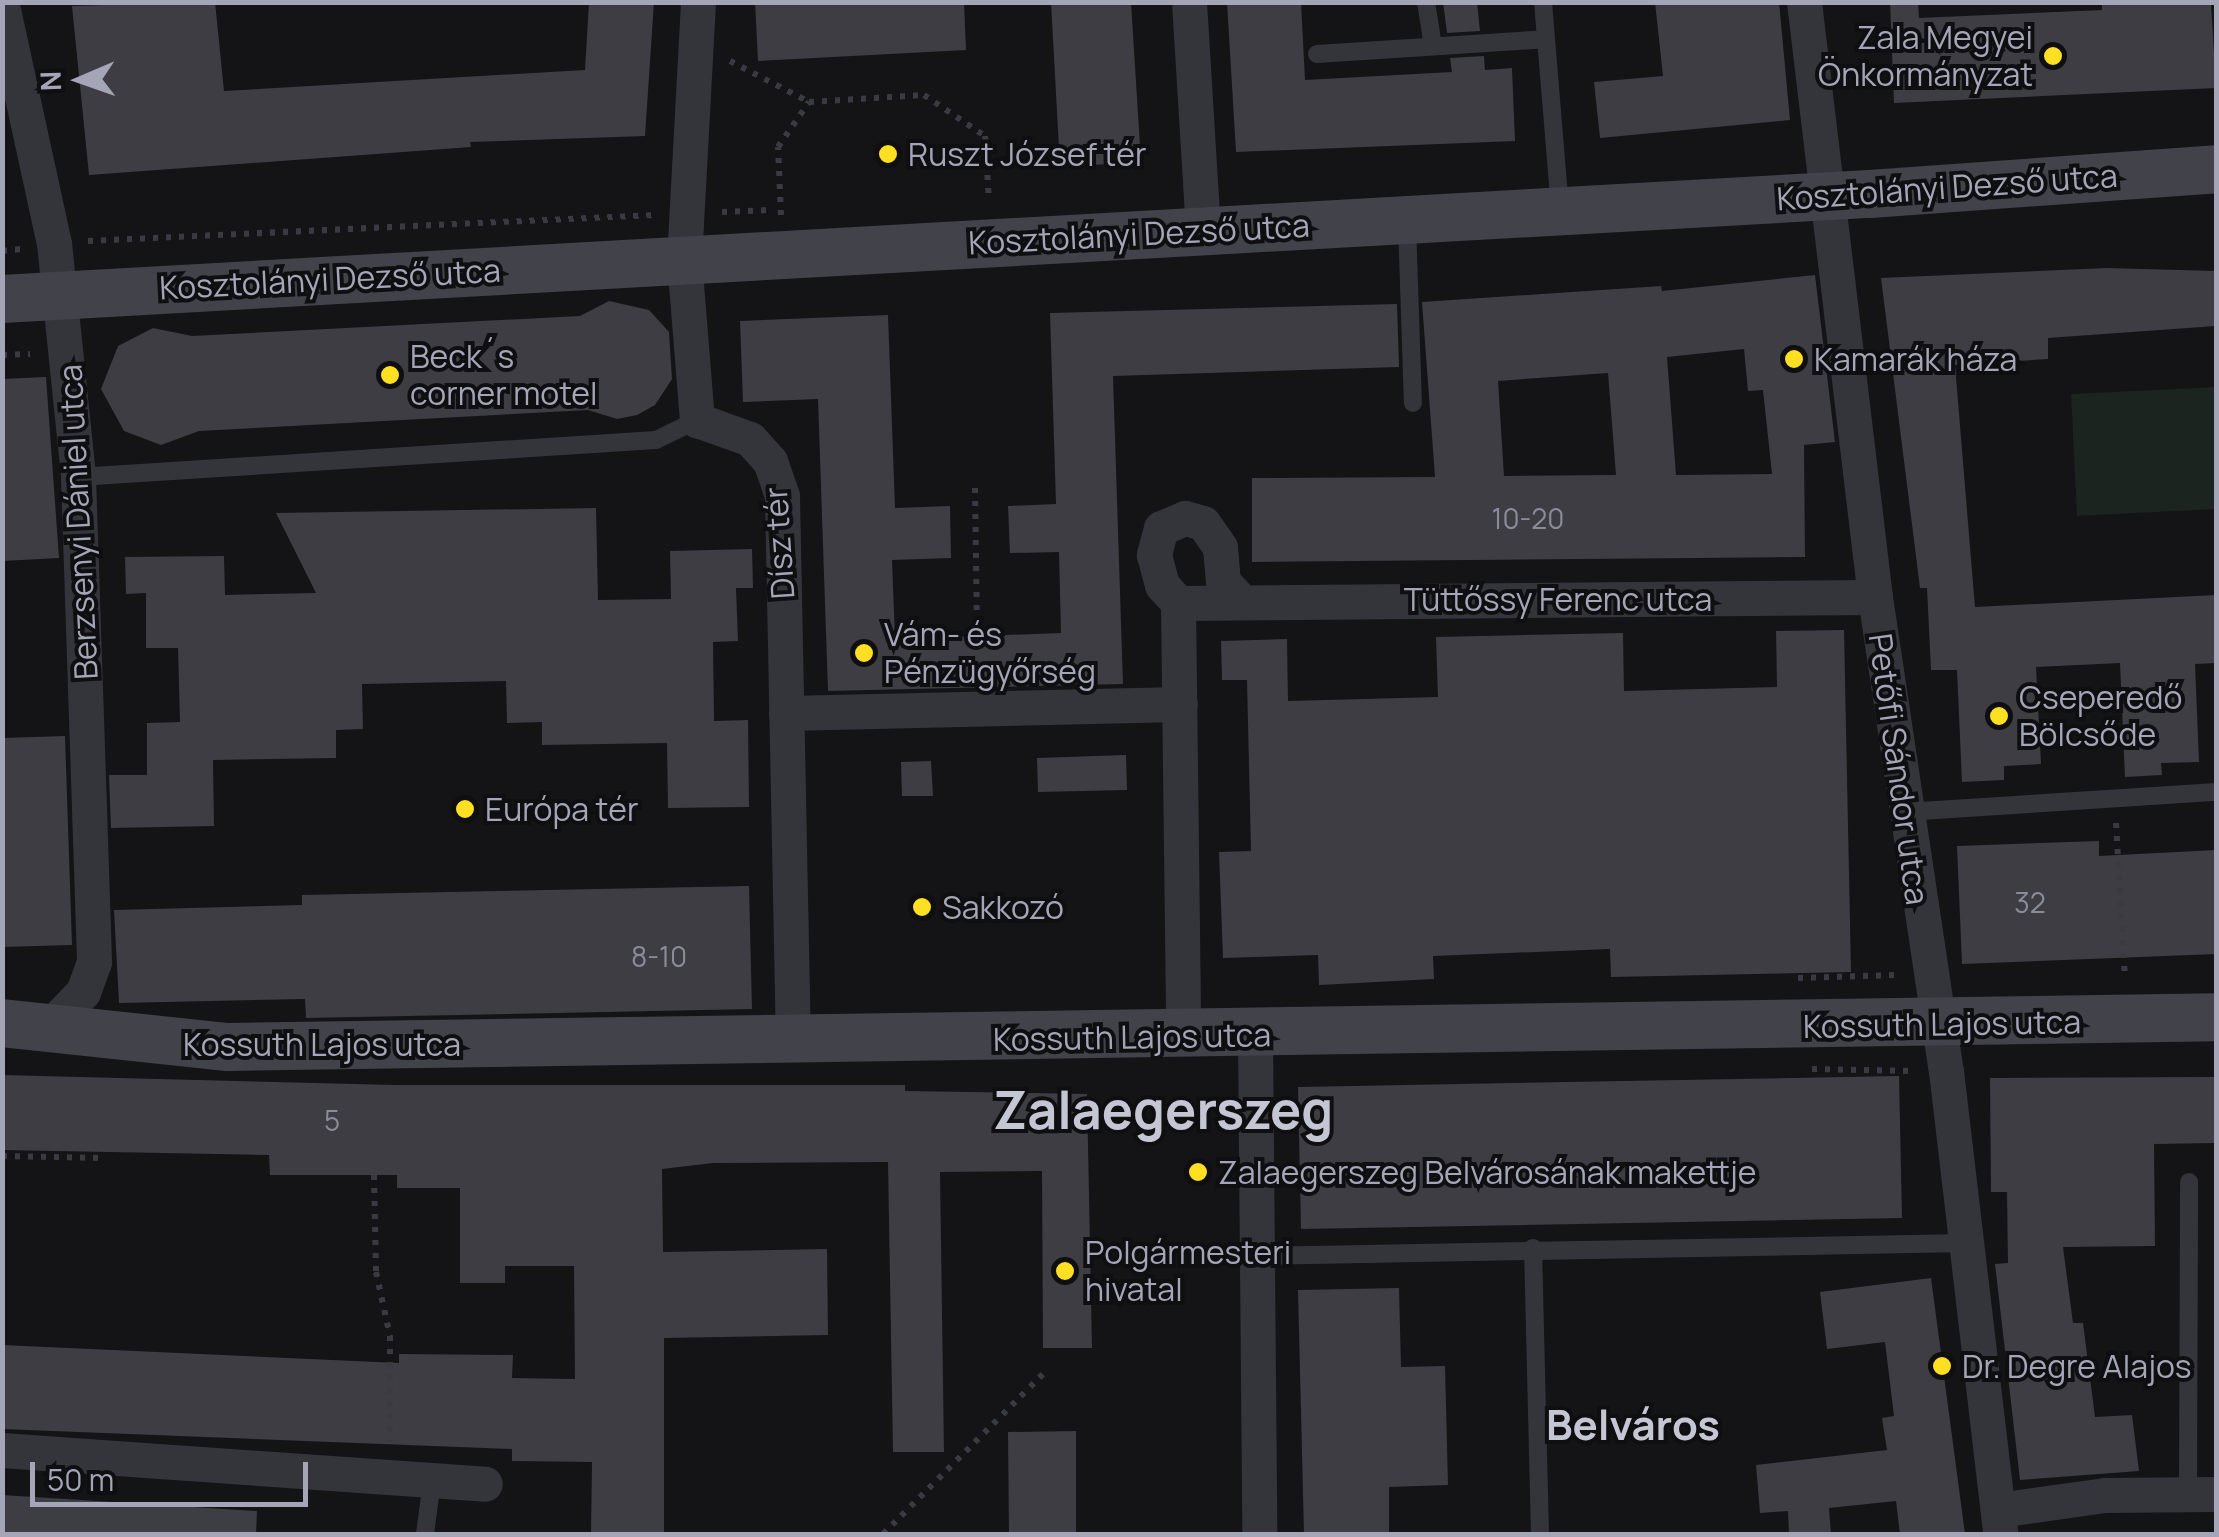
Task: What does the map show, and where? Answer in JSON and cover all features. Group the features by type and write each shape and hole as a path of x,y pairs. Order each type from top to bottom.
{"main road":[{"name":"Kosztolányi Dezső utca","path":"2,299 1826,196 2216,169"},
{"name":"Kossuth Lajos utca","path":"25,1026 228,1048 1940,1025 2216,1017"}],"street":[{"path":"697,420 684,259 698,2"},
{"path":"1189,2 1203,229"},
{"name":"Petőfi Sándor utca","path":"1804,2 1874,597 1940,1025 1999,1522"},
{"name":"Berzsenyi Dániel utca","path":"2,6 60,294 78,477 94,962 83,992 25,1026"},
{"name":"Dísz tér","path":"697,420 750,439 776,477 794,1042"},
{"path":"1184,1036 1178,603 1162,584 1154,555 1161,528 1185,518 1203,523 1220,546 1223,582 1241,601"},
{"name":"Tüttőssy Ferenc utca","path":"1178,603 1874,597"},
{"path":"786,713 1180,704"},
{"path":"1256,1035 1259,1534"},
{"path":"2,1450 484,1484"},
{"path":"1999,1522 2105,1494 2202,1494"}],"lane":[{"path":"1426,2 1432,46"},
{"path":"1542,2 1560,210"},
{"path":"1317,54 1546,39"},
{"path":"1406,218 1413,404"},
{"path":"78,477 656,440 697,420"},
{"path":"1905,812 2216,792"},
{"path":"2188,1182 2202,1494"},
{"path":"1258,1256 1965,1243"},
{"path":"1533,1248 1540,1534"},
{"path":"425,1534 432,1481"}],"path":[{"path":"696,44 809,102 924,95 985,136 992,242"},
{"path":"782,254 778,147 809,102"},
{"path":"975,488 978,636"},
{"path":"2115,800 2125,976"},
{"path":"2,1156 104,1158"},
{"path":"374,1175 376,1272 390,1336 390,1478"},
{"path":"883,1534 1044,1373"}],"shaded area":[{"path":"2216,387 2216,509 2077,516 2071,394"}],"building":[{"path":"215,2 224,91 585,70 589,2 654,2 645,136 470,142 471,147 89,175 72,6"},
{"path":"755,2 964,2 966,50 758,61"},
{"path":"1051,2 1131,2 1141,162 1060,167"},
{"path":"1227,2 1301,2 1305,80 1452,72 1450,58 1484,56 1485,70 1512,68 1515,141 1236,152"},
{"path":"1443,2 1477,2 1480,31 1447,33"},
{"path":"1655,2 1779,2 1790,120 1600,138 1594,82 1663,76"},
{"name":"Zala Megyei Önkormányzat","path":"1890,2 1918,2 1919,18 2102,10 2102,2 2211,4 2216,88 1894,103"},
{"path":"2107,268 2216,271 2216,326 2048,338 2048,359 1955,365 1975,607 2216,595 2216,663 2195,664 2199,762 2161,763 2162,775 2125,777 2120,663 2036,667 2041,764 2004,766 2004,780 1962,782 1957,670 1931,670 1927,588 1920,588 1881,278"},
{"path":"1815,275 1835,442 1804,445 1805,557 1252,562 1252,478 1435,477 1422,302 1661,286 1662,291","holes":["1744,349 1748,391 1763,390 1772,474 1676,475 1667,357","1608,373 1616,475 1504,476 1498,381"]},
{"name":"Beck´s corner motel","path":"609,301 649,310 669,332 672,379 655,405 637,415 617,419 588,410 199,431 161,445 124,431 101,389 118,346 153,328 192,336 580,316"},
{"path":"1397,304 1399,367 1113,376 1123,684 828,691 818,399 743,402 740,321 888,315 895,508 950,506 951,558 892,560 895,639 1061,633 1059,552 1010,553 1008,506 1056,504 1050,313"},
{"path":"46,377 59,558 2,561 2,379"},
{"path":"596,508 598,600 671,599 670,551 752,549 753,588 736,588 738,641 713,642 714,721 748,720 749,807 668,808 667,743 542,745 542,722 507,723 506,681 362,684 363,729 336,730 336,758 213,760 214,826 111,828 109,775 147,775 147,723 180,722 178,648 146,648 146,593 126,594 125,557 224,556 225,595 316,593 276,513"},
{"path":"1844,630 1851,972 1611,977 1610,949 1433,956 1434,979 1319,985 1318,955 1223,958 1219,852 1251,851 1247,680 1222,680 1221,641 1287,639 1288,701 1438,697 1436,637 1623,633 1624,691 1777,687 1776,631"},
{"path":"65,736 72,945 2,947 2,738"},
{"path":"1126,755 1127,790 1038,792 1037,758"},
{"path":"931,761 933,796 902,796 901,762"},
{"path":"2099,841 2099,856 2216,850 2216,954 1962,964 1957,846"},
{"path":"749,886 752,1009 306,1018 305,999 119,1003 114,910 302,905 302,895"},
{"path":"2,1075 395,1085 905,1085 905,1091 1087,1094 1092,1348 1043,1348 1042,1171 940,1172 944,1452 893,1452 888,1162 713,1163 662,1169 663,1252 827,1249 828,1335 664,1338 664,1534 591,1534 592,1462 512,1461 512,1449 2,1429 2,1345 399,1363 399,1354 513,1355 512,1378 575,1379 574,1266 505,1266 505,1283 460,1283 460,1188 397,1188 397,1175 270,1175 269,1155 2,1150"},
{"path":"1899,1076 1902,1218 1301,1229 1298,1087"},
{"path":"2216,1077 2216,1143 2154,1144 2155,1246 2063,1247 2073,1323 2083,1323 2095,1417 2132,1415 2139,1471 2020,1480 1995,1264 2008,1263 2007,1192 1991,1192 1990,1078"},
{"path":"1931,1278 1965,1534 1900,1534 1896,1501 1829,1508 1831,1534 1789,1534 1788,1511 1760,1513 1756,1465 1887,1450 1882,1418 1894,1416 1885,1342 1827,1349 1820,1292"},
{"path":"1399,1288 1401,1367 1445,1366 1448,1485 1389,1487 1389,1534 1304,1534 1298,1290"},
{"path":"1076,1431 1076,1534 1009,1534 1008,1432"},
{"path":"2,1495 257,1511 256,1534 2,1534"}],"place":[{"name":"Zala Megyei Önkormányzat","path":"2053,56"},
{"name":"Ruszt József tér","path":"888,154"},
{"name":"Kamarák háza","path":"1794,359"},
{"name":"Beck´s corner motel","path":"390,375"},
{"name":"Vám- és Pénzügyőrség","path":"864,653"},
{"name":"Cseperedő Bölcsőde","path":"1999,716"},
{"name":"Európa tér","path":"465,809"},
{"name":"Sakkozó","path":"922,907"},
{"name":"Zalaegerszeg Belvárosának makettje","path":"1198,1172"},
{"name":"Polgármesteri hivatal","path":"1065,1271"},
{"name":"Dr. Degre Alajos","path":"1942,1366"}],"district":[{"name":"Zalaegerszeg","path":"1163,1110"},
{"name":"Belváros","path":"1633,1424"}]}
